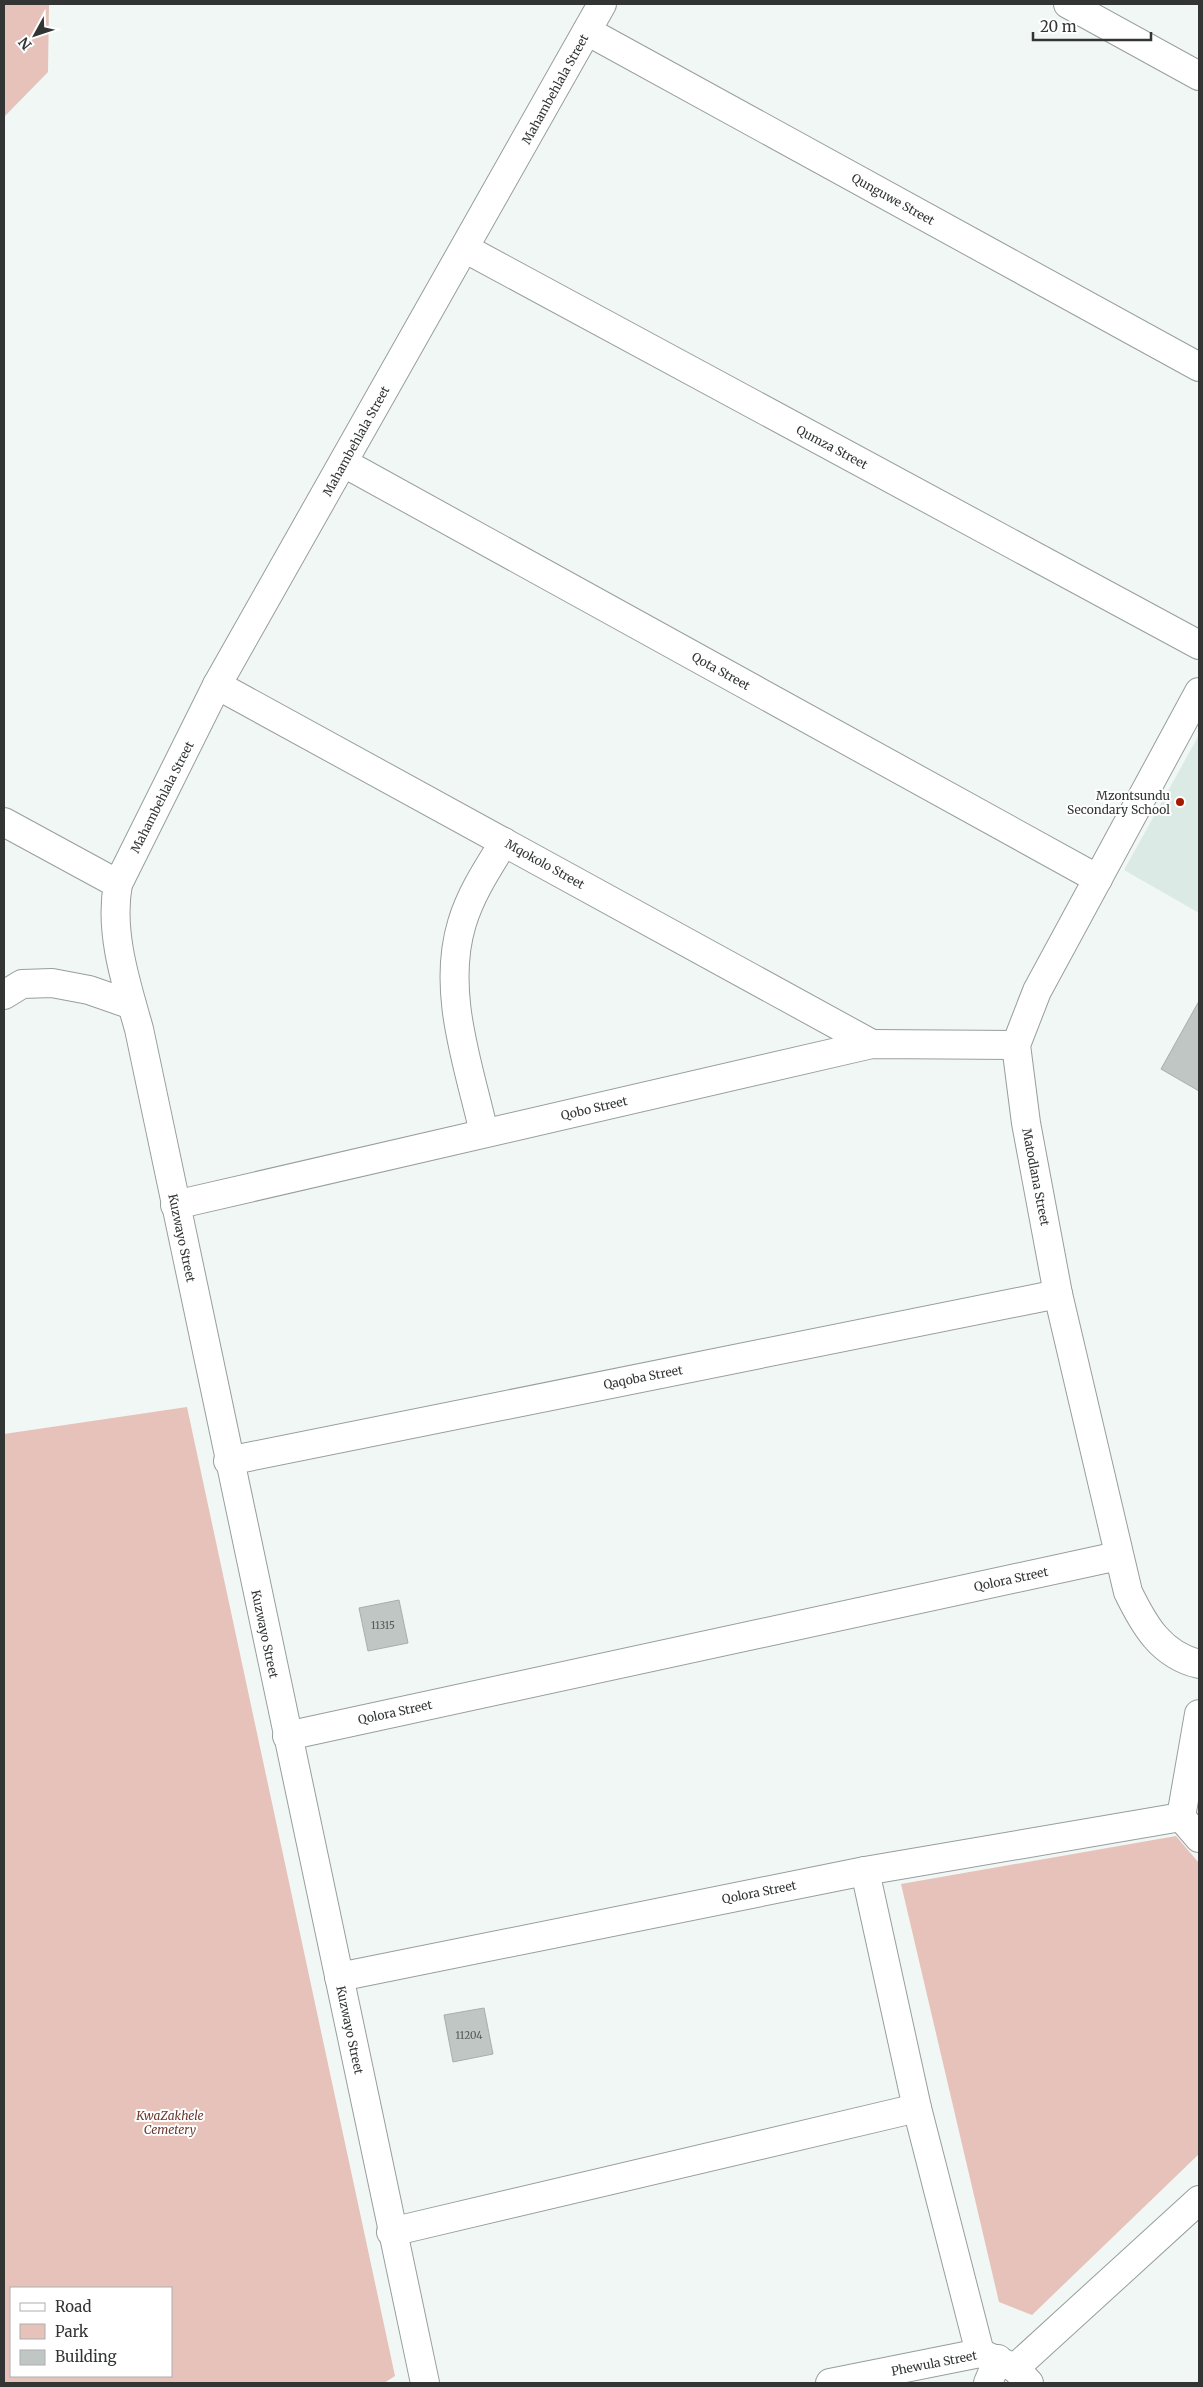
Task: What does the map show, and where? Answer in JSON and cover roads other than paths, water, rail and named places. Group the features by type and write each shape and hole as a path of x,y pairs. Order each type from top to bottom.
{"street":[{"name":"Mahambehlala Street","path":"118,884 218,685 466,249 602,4"},
{"path":"1068,4 1199,76"},
{"name":"Qunguwe Street","path":"587,31 1199,367"},
{"name":"Qumza Street","path":"466,249 1199,645"},
{"name":"Qota Street","path":"344,463 1098,879"},
{"name":"Mqokolo Street","path":"218,685 872,1044"},
{"name":"Matodlana Street","path":"1199,692 1037,991 1016,1045 1026,1123 1058,1294 1118,1556 1128,1592 1143,1622 1154,1638 1167,1650 1186,1661 1199,1664"},
{"path":"4,822 118,884"},
{"path":"484,1133 457,1013 454,982 457,947 462,923 478,884 504,842"},
{"name":"Kuzwayo Street","path":"118,884 115,901 120,956 175,1205 339,1977 391,2232 425,2383"},
{"path":"4,995 22,984 52,983 89,990 132,1005"},
{"name":"Qobo Street","path":"175,1205 872,1044 1016,1045"},
{"name":"Qaqoba Street","path":"228,1461 1058,1294"},
{"name":"Qolora Street","path":"287,1736 1118,1556"},
{"path":"1199,1714 1181,1817 1199,1838"},
{"name":"Qolora Street","path":"339,1977 865,1871 1181,1817"},
{"path":"865,1871 917,2108 1002,2369 1199,2200"},
{"path":"391,2232 917,2108"},
{"name":"Phewula Street","path":"830,2383 1002,2369"}],"place":[{"name":"Mzontsundu Secondary School","path":"1180,802"}],"park label":[{"name":"KwaZakhele Cemetery","path":"170,2122"}]}
